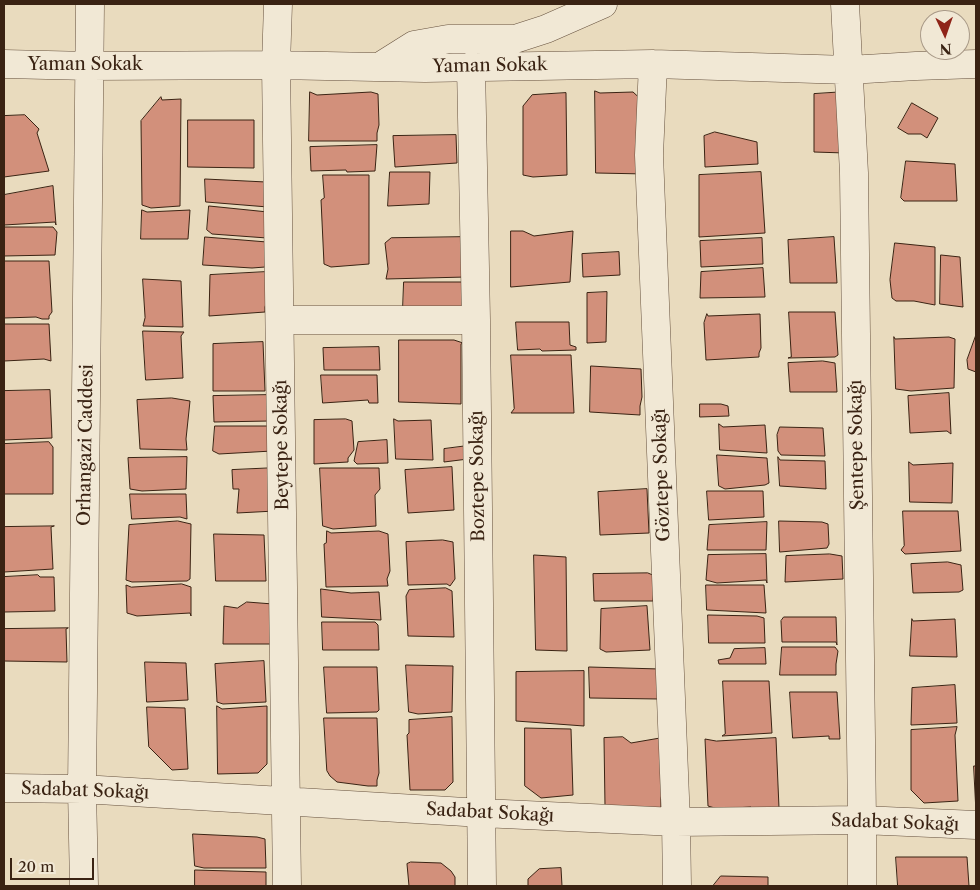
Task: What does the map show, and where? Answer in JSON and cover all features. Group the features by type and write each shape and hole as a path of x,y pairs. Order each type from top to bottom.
{"street":[{"name":"Orhangazi Caddesi","path":"84,886 82,789 90,4"},
{"name":"Beytepe Sokağı","path":"278,4 276,65 288,886"},
{"path":"379,67 414,45 448,39 515,39 546,29 603,4"},
{"name":"Şentepe Sokağı","path":"845,4 854,173 862,886"},
{"name":"Yaman Sokak","path":"4,64 90,66 276,65 425,68 653,64 849,70 976,64"},
{"name":"Göztepe Sokağı","path":"653,64 649,155 677,886"},
{"name":"Boztepe Sokağı","path":"471,66 476,320 482,886"},
{"path":"280,320 476,320"},
{"name":"Sadabat Sokağı","path":"4,788 82,789 482,813 676,822 862,820 976,825"}],"building":[{"path":"595,91 600,93 633,92 645,103 646,174 596,173"},
{"path":"310,92 317,95 371,92 378,94 379,125 377,141 309,141"},
{"path":"845,92 845,153 814,152 814,94"},
{"path":"566,93 567,175 533,177 523,175 523,106 532,95"},
{"path":"161,97 162,100 181,99 180,206 151,208 142,205 141,121"},
{"path":"912,103 938,118 927,138 921,134 908,134 898,128"},
{"path":"25,115 39,129 37,133 49,171 4,177 4,116"},
{"path":"188,120 254,120 254,168 188,167"},
{"path":"715,132 757,142 758,164 705,167 704,136"},
{"path":"456,135 457,163 395,167 393,136"},
{"path":"377,145 375,171 311,171 310,147"},
{"path":"906,161 955,164 957,201 904,201 901,198"},
{"path":"390,172 430,172 429,204 388,206"},
{"path":"761,172 765,233 699,237 699,175"},
{"path":"323,175 369,175 369,264 331,267 324,264 321,200 324,198"},
{"path":"205,179 266,182 268,207 206,202"},
{"path":"53,186 56,225 55,222 4,225 4,195"},
{"path":"209,206 268,212 267,238 212,234 207,230"},
{"path":"142,210 147,212 190,210 188,239 141,239"},
{"path":"4,227 53,227 57,232 55,255 4,256"},
{"path":"511,231 523,231 534,236 573,231 570,282 511,287"},
{"path":"205,237 267,242 265,267 203,265"},
{"path":"467,237 466,277 386,279 388,269 385,243 391,238"},
{"path":"834,237 837,283 790,283 788,240"},
{"path":"762,238 763,264 701,267 700,241"},
{"path":"895,243 935,247 935,305 914,301 896,301 892,298 890,280"},
{"path":"619,252 620,275 583,277 582,254"},
{"path":"941,255 960,257 963,307 940,304"},
{"path":"4,261 49,261 52,312 49,319 36,317 4,318"},
{"path":"763,268 765,297 700,298 701,272"},
{"path":"266,272 267,300 265,312 209,316 210,275"},
{"path":"143,279 181,281 183,327 143,326 145,318"},
{"path":"404,282 463,282 462,308 403,308"},
{"path":"607,292 606,342 587,343 587,293"},
{"path":"789,312 835,312 838,355 835,357 788,358 791,357"},
{"path":"707,314 708,316 760,314 761,348 759,357 706,360 704,323"},
{"path":"516,322 569,322 570,345 576,347 576,350 518,350"},
{"path":"4,324 49,324 51,361 44,359 4,361"},
{"path":"143,331 184,332 181,336 183,378 146,380"},
{"path":"976,335 976,372 968,369 967,360"},
{"path":"894,337 895,339 949,337 955,339 954,388 911,391 896,389"},
{"path":"399,340 454,340 463,343 461,344 461,404 399,402"},
{"path":"263,342 265,391 213,391 213,344"},
{"path":"379,347 380,370 324,370 323,348"},
{"path":"511,355 571,355 574,413 511,413 514,409"},
{"path":"823,361 835,363 837,392 790,392 788,363"},
{"path":"591,366 641,369 642,397 640,415 590,412"},
{"path":"321,375 377,375 378,403 369,403 368,400 323,403"},
{"path":"50,390 52,438 4,440 4,391"},
{"path":"949,393 951,434 947,431 910,433 908,396"},
{"path":"269,395 270,421 214,422 213,396"},
{"path":"172,398 190,401 186,439 187,450 140,449 137,400"},
{"path":"700,404 728,406 729,416 700,417"},
{"path":"346,419 352,421 354,450 348,458 348,462 314,464 314,420"},
{"path":"394,419 398,421 431,420 433,460 396,459"},
{"path":"719,424 723,427 765,425 767,453 720,450"},
{"path":"215,426 270,426 272,451 219,454 213,451"},
{"path":"780,427 823,428 825,456 781,455 778,451 777,435"},
{"path":"387,440 388,463 357,464 354,461 358,442"},
{"path":"49,442 53,447 53,494 4,494 4,444"},
{"path":"475,445 476,458 444,462 444,449"},
{"path":"717,455 767,458 769,483 725,489 719,486"},
{"path":"187,457 186,489 142,491 130,489 128,458"},
{"path":"778,457 780,460 825,461 826,489 780,486"},
{"path":"909,462 913,465 953,463 952,503 910,502"},
{"path":"452,467 454,510 408,513 405,470"},
{"path":"276,468 275,511 237,513 239,489 233,489 232,470"},
{"path":"320,468 379,468 380,489 375,495 376,526 333,529 323,526"},
{"path":"647,489 649,533 600,535 598,492"},
{"path":"707,491 763,491 764,517 709,520"},
{"path":"130,494 186,494 187,519 180,517 132,519"},
{"path":"903,511 958,511 961,551 905,554 901,550 904,546"},
{"path":"178,521 191,524 190,579 187,581 132,582 126,580 129,525"},
{"path":"779,521 822,522 828,524 829,544 827,548 780,552"},
{"path":"767,522 766,550 707,550 709,525"},
{"path":"54,526 51,527 53,569 4,572 4,527"},
{"path":"327,531 331,533 379,531 388,534 390,571 387,579 388,586 326,587 324,544 326,543"},
{"path":"214,534 264,535 266,581 216,581"},
{"path":"443,540 453,542 455,579 450,586 447,584 408,585 406,542"},
{"path":"766,554 767,583 766,580 717,583 706,580 708,555"},
{"path":"830,554 842,556 843,579 785,582 786,556"},
{"path":"534,555 566,557 567,651 536,650"},
{"path":"948,562 961,565 963,590 959,592 913,593 911,564"},
{"path":"648,573 655,576 653,601 594,601 593,574"},
{"path":"38,575 40,577 54,577 55,611 4,612 4,577"},
{"path":"182,584 191,587 191,616 190,613 137,616 127,613 126,585 131,587"},
{"path":"706,585 764,585 766,613 707,610"},
{"path":"446,588 452,591 454,637 408,636 406,596 409,590"},
{"path":"321,589 351,593 379,592 381,620 322,617"},
{"path":"247,602 273,604 273,644 223,644 224,606 237,608"},
{"path":"647,606 650,650 606,652 600,649 601,609"},
{"path":"708,615 757,616 764,618 765,643 709,643"},
{"path":"784,617 836,617 837,645 836,642 782,642 781,621"},
{"path":"912,619 913,621 955,619 957,657 910,656"},
{"path":"322,622 375,622 378,625 379,650 323,650"},
{"path":"68,628 66,629 67,662 4,661 4,629"},
{"path":"782,647 835,647 838,651 836,675 780,675"},
{"path":"765,648 766,664 719,664 718,660 730,658 734,649"},
{"path":"264,661 266,702 223,704 217,702 215,664"},
{"path":"145,662 186,663 188,700 147,702"},
{"path":"406,665 453,666 452,712 418,714 409,712"},
{"path":"324,667 377,667 379,710 377,712 327,713"},
{"path":"589,667 660,669 659,699 590,698"},
{"path":"584,671 584,726 516,721 516,672"},
{"path":"723,681 769,681 772,733 722,736 725,734"},
{"path":"955,685 957,723 911,725 912,688"},
{"path":"790,692 837,692 840,739 829,739 829,736 793,738"},
{"path":"217,706 222,709 267,706 267,764 258,773 218,774"},
{"path":"147,707 185,708 188,769 172,770 149,747"},
{"path":"452,717 453,782 445,790 410,790 407,735 409,733 409,720"},
{"path":"324,718 377,718 379,773 377,786 337,782 330,776 327,771"},
{"path":"957,727 955,735 958,801 924,803 911,790 911,730"},
{"path":"525,728 571,729 573,795 541,798 525,786"},
{"path":"623,737 631,743 660,738 663,787 661,809 605,806 604,738"},
{"path":"776,738 779,808 751,810 751,807 718,809 708,806 705,739 716,741"},
{"path":"974,766 976,766 976,812"},
{"path":"193,834 265,839 266,868 204,868 195,866"},
{"path":"896,857 967,857 969,886 898,886"},
{"path":"411,862 441,863 455,877 455,886 409,886 407,864"},
{"path":"561,868 562,886 528,886 528,879 539,869"},
{"path":"195,870 266,872 266,886 195,886"},
{"path":"721,876 768,877 768,886 713,886"}]}
